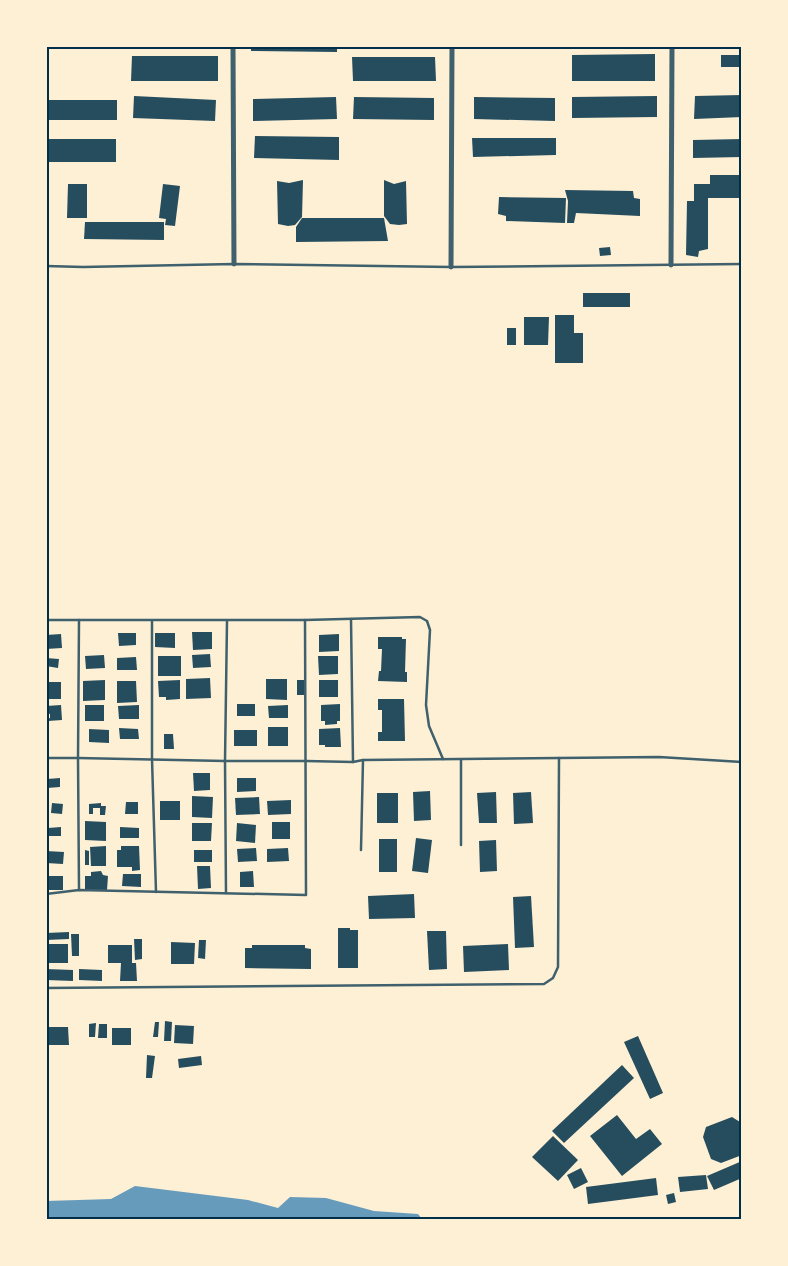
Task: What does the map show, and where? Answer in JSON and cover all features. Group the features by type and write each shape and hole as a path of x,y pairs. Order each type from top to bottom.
{"street":[{"path":"233,46 234,264"},
{"path":"451,267 452,46"},
{"path":"671,265 672,46"}],"lane":[{"path":"46,266 234,264 451,267 742,264"},
{"path":"46,620 227,621 420,617 427,622 430,630 426,704 429,726 443,759"},
{"path":"351,619 353,762"},
{"path":"79,620 79,890"},
{"path":"46,894 79,890 306,895 305,620"},
{"path":"152,621 152,759 156,892"},
{"path":"226,893 227,621"},
{"path":"46,758 353,762 363,760 659,757 742,762"},
{"path":"46,988 544,984 553,978 558,967 559,758"},
{"path":"361,850 363,760"},
{"path":"461,760 461,845"}],"water":[{"path":"135,1186 248,1200 278,1208 290,1197 326,1198 374,1211 418,1214 423,1220 46,1220 46,1201 111,1199"}],"building":[{"path":"46,46 117,46 117,49 46,49"},
{"path":"251,46 337,46 337,52 251,51"},
{"path":"655,54 655,81 572,81 572,55"},
{"path":"721,55 742,55 742,67 721,67"},
{"path":"132,56 218,56 218,81 131,81"},
{"path":"352,57 435,57 436,81 353,81"},
{"path":"742,95 742,117 694,119 695,96"},
{"path":"134,96 216,100 215,121 133,118"},
{"path":"657,96 657,117 572,118 572,97"},
{"path":"336,97 337,119 253,121 253,99"},
{"path":"354,97 434,98 434,120 353,119"},
{"path":"474,97 555,98 555,121 474,119"},
{"path":"46,100 117,100 117,120 46,120"},
{"path":"255,136 339,137 339,160 254,158"},
{"path":"472,138 556,138 556,155 473,157"},
{"path":"46,139 116,139 116,162 46,162"},
{"path":"742,139 742,157 693,158 693,140"},
{"path":"710,175 742,175 742,198 708,198 708,249 699,251 698,257 686,255 687,201 694,201 694,184 710,184"},
{"path":"303,180 302,217 295,225 278,224 277,181 289,183"},
{"path":"384,180 394,184 406,181 407,224 390,224 384,216"},
{"path":"68,184 87,184 87,218 67,218"},
{"path":"163,184 180,186 175,226 165,225 166,219 159,218"},
{"path":"565,190 633,191 634,198 640,199 640,216 576,213 574,223 567,223 568,201"},
{"path":"499,197 566,198 565,223 506,221 506,216 498,214"},
{"path":"302,218 384,218 388,241 296,242 296,227"},
{"path":"85,222 164,222 164,240 84,239"},
{"path":"610,247 611,255 600,256 599,248"},
{"path":"583,293 630,293 630,307 583,307"},
{"path":"555,315 574,315 574,333 583,333 583,363 555,363"},
{"path":"524,317 549,317 548,345 524,345"},
{"path":"507,328 516,328 516,345 507,345"},
{"path":"192,632 212,632 212,649 193,650"},
{"path":"118,633 136,633 136,645 119,646"},
{"path":"155,633 175,633 175,648 155,647"},
{"path":"61,634 62,648 46,649 46,635"},
{"path":"339,634 339,651 319,652 319,635"},
{"path":"378,637 402,637 402,639 406,639 405,672 407,672 407,682 378,681 379,671 381,671 382,649 378,649"},
{"path":"210,654 211,667 193,668 192,655"},
{"path":"104,655 105,668 86,669 85,656"},
{"path":"158,656 181,656 181,676 158,676"},
{"path":"318,656 338,656 338,674 319,675"},
{"path":"136,657 137,670 117,670 117,658"},
{"path":"46,658 59,659 58,668 46,666"},
{"path":"210,678 211,698 186,699 186,679"},
{"path":"266,679 287,679 287,700 266,699"},
{"path":"105,680 105,700 83,701 83,681"},
{"path":"180,680 180,699 166,700 166,697 159,697 158,681"},
{"path":"297,680 304,680 304,695 297,695"},
{"path":"319,680 338,680 338,697 319,697"},
{"path":"117,681 136,681 137,702 117,703"},
{"path":"46,682 61,682 61,699 46,699"},
{"path":"378,699 404,699 405,741 378,741 378,732 382,732 382,710 378,710"},
{"path":"237,704 255,704 255,716 237,716"},
{"path":"340,704 340,721 337,721 337,724 325,725 325,721 321,721 321,705"},
{"path":"61,705 62,720 48,721 50,714 46,713 46,706"},
{"path":"85,705 104,705 104,721 85,721"},
{"path":"139,705 139,719 119,719 118,706"},
{"path":"288,705 288,718 269,718 268,706"},
{"path":"268,727 288,727 288,746 268,746"},
{"path":"119,728 138,729 139,739 120,739"},
{"path":"340,728 341,747 319,745 319,729"},
{"path":"89,729 109,730 109,743 89,742"},
{"path":"234,730 257,730 257,746 234,746"},
{"path":"164,734 173,734 174,749 164,749"},
{"path":"193,773 210,773 210,790 194,791"},
{"path":"60,778 60,787 47,788 47,779"},
{"path":"237,778 256,778 256,791 237,792"},
{"path":"430,791 431,820 414,821 413,792"},
{"path":"496,792 497,823 479,823 477,793"},
{"path":"531,792 533,823 514,824 513,793"},
{"path":"377,793 398,793 398,823 377,823"},
{"path":"192,796 213,797 212,818 192,817"},
{"path":"259,797 260,814 236,815 235,798"},
{"path":"291,800 291,814 268,815 267,801"},
{"path":"160,801 180,801 180,820 160,820"},
{"path":"126,802 138,802 138,814 125,814"},
{"path":"52,803 63,804 62,814 51,813"},
{"path":"101,803 101,806 106,806 105,815 100,815 100,808 93,808 93,814 89,814 89,804"},
{"path":"85,821 106,822 106,841 85,840"},
{"path":"272,822 290,822 290,839 272,839"},
{"path":"192,823 212,823 211,841 192,841"},
{"path":"237,823 256,825 255,843 236,841"},
{"path":"61,827 61,836 48,836 48,828"},
{"path":"120,827 139,828 139,838 120,838"},
{"path":"416,838 432,840 428,873 412,871"},
{"path":"379,839 397,839 397,872 379,872"},
{"path":"496,840 497,871 480,872 479,841"},
{"path":"106,846 106,866 91,866 90,847"},
{"path":"121,846 139,846 140,870 132,871 132,867 117,867 117,850 121,850"},
{"path":"256,848 257,861 238,862 237,849"},
{"path":"288,848 289,861 267,862 267,849"},
{"path":"85,850 89,851 89,865 85,865"},
{"path":"194,850 212,850 212,862 194,862"},
{"path":"46,851 64,852 63,864 46,863"},
{"path":"197,866 210,866 211,888 198,889"},
{"path":"101,871 103,875 108,876 107,890 85,890 85,876 91,876 91,872"},
{"path":"253,871 254,887 240,887 240,872"},
{"path":"123,874 141,874 141,887 122,886"},
{"path":"46,876 63,876 63,890 46,890"},
{"path":"414,894 415,918 369,919 368,896"},
{"path":"531,896 534,947 515,948 513,897"},
{"path":"338,928 358,930 358,968 338,968"},
{"path":"427,931 446,931 447,969 429,970"},
{"path":"69,932 69,939 46,940 46,933"},
{"path":"71,934 79,934 79,956 72,956"},
{"path":"134,939 142,939 142,959 135,960"},
{"path":"199,940 206,940 205,959 198,958"},
{"path":"171,942 195,943 194,964 171,964"},
{"path":"46,944 68,944 68,963 46,963"},
{"path":"508,944 509,970 464,972 463,946"},
{"path":"108,945 132,945 132,963 136,963 137,981 120,981 121,963 108,963"},
{"path":"252,945 305,945 305,948 311,949 311,969 245,968 245,948 252,948"},
{"path":"46,969 73,970 73,981 46,980"},
{"path":"79,969 102,970 102,981 79,980"},
{"path":"165,1021 172,1022 171,1041 164,1041"},
{"path":"155,1022 159,1022 158,1037 153,1037"},
{"path":"96,1023 95,1037 89,1037 89,1024"},
{"path":"99,1024 107,1024 107,1038 98,1038"},
{"path":"175,1025 194,1026 193,1044 174,1043"},
{"path":"47,1027 68,1027 69,1045 47,1045"},
{"path":"112,1028 131,1028 131,1045 112,1045"},
{"path":"638,1036 663,1093 650,1099 624,1042"},
{"path":"147,1055 155,1056 152,1078 146,1078"},
{"path":"201,1056 202,1065 179,1068 178,1059"},
{"path":"622,1065 634,1078 564,1143 552,1131"},
{"path":"617,1115 636,1139 650,1129 662,1144 622,1176 590,1136"},
{"path":"732,1117 740,1122 742,1127 742,1155 721,1163 711,1159 703,1137 706,1127"},
{"path":"553,1136 578,1160 558,1181 532,1157"},
{"path":"742,1161 742,1178 714,1190 707,1176"},
{"path":"581,1168 588,1182 574,1189 567,1175"},
{"path":"706,1175 708,1189 680,1192 678,1177"},
{"path":"656,1178 658,1195 588,1204 586,1187"},
{"path":"674,1193 676,1202 668,1204 666,1195"}]}
